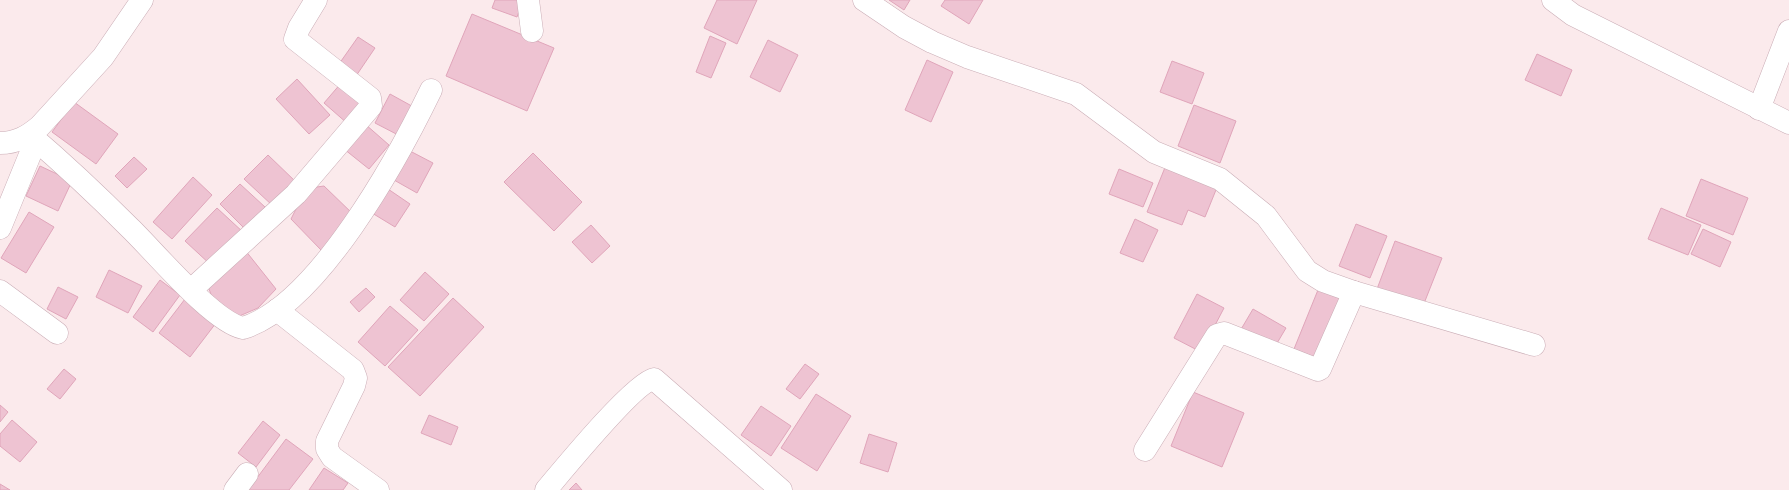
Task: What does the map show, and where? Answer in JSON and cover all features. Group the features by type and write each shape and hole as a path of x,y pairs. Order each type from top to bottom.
{"street":[{"path":"0,228 32,138 103,57 142,0"},
{"path":"191,290 296,194 371,106 370,98 295,39 299,28 316,0"},
{"path":"528,0 532,31"},
{"path":"864,0 904,27 932,42 967,57 1063,88 1076,94 1154,152 1220,179 1266,216 1307,271 1323,281 1354,292 1534,345"},
{"path":"1553,0 1573,15 1789,123"},
{"path":"1759,109 1789,31"},
{"path":"0,143 32,138 130,227 208,307 237,327 243,328 277,310 313,276 365,210 432,90"},
{"path":"0,291 58,333"},
{"path":"1145,450 1217,335 1224,333 1318,370 1320,369 1354,292"},
{"path":"277,310 353,370 356,378 354,386 327,441 327,449 332,457 378,490"},
{"path":"546,490 613,413 646,382 654,379 781,490"}],"building":[{"path":"495,0 523,0 517,17 492,8"},
{"path":"717,0 757,0 737,44 704,28"},
{"path":"889,0 910,0 904,10"},
{"path":"945,0 983,0 969,24 941,6"},
{"path":"472,14 554,48 527,111 446,76"},
{"path":"710,36 726,43 711,78 696,72"},
{"path":"358,37 375,48 356,76 339,64"},
{"path":"768,40 798,55 780,92 750,77"},
{"path":"1537,54 1572,70 1561,96 1525,80"},
{"path":"927,60 953,72 931,122 905,110"},
{"path":"1172,61 1204,73 1192,104 1160,92"},
{"path":"297,79 330,115 309,134 276,99"},
{"path":"342,82 367,103 348,124 324,103"},
{"path":"390,94 419,110 404,138 375,123"},
{"path":"74,102 118,134 96,164 52,132"},
{"path":"1194,105 1236,121 1220,163 1178,146"},
{"path":"365,124 389,145 369,169 344,149"},
{"path":"410,151 433,163 417,193 394,180"},
{"path":"533,153 582,202 554,231 504,182"},
{"path":"268,155 296,182 273,206 244,179"},
{"path":"134,157 147,169 127,188 115,176"},
{"path":"1168,160 1220,180 1205,217 1188,210 1182,225 1147,212"},
{"path":"40,166 72,181 58,211 26,196"},
{"path":"1119,169 1153,183 1143,207 1109,194"},
{"path":"193,177 212,195 172,239 153,222"},
{"path":"1701,179 1748,198 1733,235 1686,216"},
{"path":"240,184 265,207 244,228 220,204"},
{"path":"324,186 355,216 321,250 291,219 297,207 317,187"},
{"path":"388,189 410,204 395,227 372,213"},
{"path":"217,208 244,233 212,266 185,241"},
{"path":"1661,208 1701,225 1688,255 1648,239"},
{"path":"29,212 54,227 26,273 1,258"},
{"path":"1135,219 1158,230 1143,262 1120,253"},
{"path":"1356,224 1387,236 1370,278 1339,266"},
{"path":"591,225 610,246 592,263 572,242"},
{"path":"1703,229 1731,242 1720,267 1691,254"},
{"path":"1395,241 1442,258 1423,306 1377,289"},
{"path":"245,250 276,289 258,308 237,317 215,305 206,281"},
{"path":"109,270 142,286 128,313 96,297"},
{"path":"425,272 449,294 424,321 400,300"},
{"path":"160,280 180,295 153,332 133,317"},
{"path":"1320,285 1346,296 1319,359 1294,349"},
{"path":"58,287 78,297 66,319 47,309"},
{"path":"366,288 375,297 359,312 350,302"},
{"path":"1197,294 1224,308 1201,352 1174,338"},
{"path":"453,298 484,327 420,396 388,367"},
{"path":"185,299 216,323 190,357 159,333"},
{"path":"390,306 418,330 385,366 358,342"},
{"path":"1253,309 1286,328 1273,350 1240,331"},
{"path":"805,364 819,374 800,399 786,389"},
{"path":"64,369 76,379 60,399 47,389"},
{"path":"1193,392 1244,413 1222,467 1171,446"},
{"path":"816,394 851,416 817,471 781,448"},
{"path":"0,405 8,412 0,422"},
{"path":"761,406 791,426 771,456 741,435"},
{"path":"429,415 458,427 451,445 421,433"},
{"path":"12,420 37,442 20,462 0,446 0,434"},
{"path":"263,421 280,435 256,467 238,453"},
{"path":"869,434 897,443 888,472 860,463"},
{"path":"286,439 313,459 289,490 248,490"},
{"path":"324,468 348,483 343,490 309,490"},
{"path":"576,483 582,490 569,490"},
{"path":"0,484 10,490 0,490"}]}
